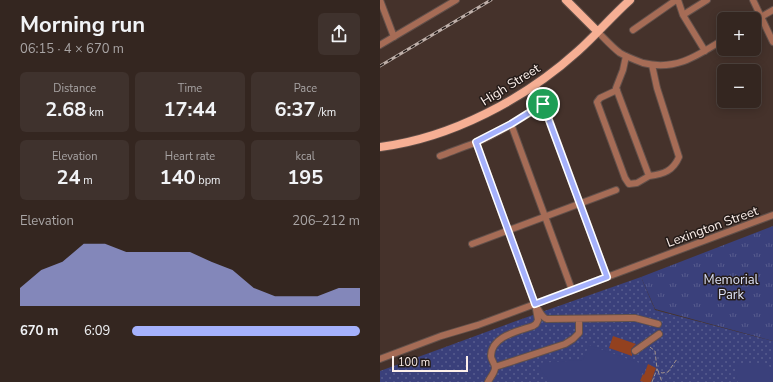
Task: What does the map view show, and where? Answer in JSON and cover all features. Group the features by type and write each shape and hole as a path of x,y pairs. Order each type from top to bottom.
{"main road":[{"path":"566,0 597,31"},
{"name":"High Street","path":"380,147 432,136 473,120 516,97 536,84 578,51 630,0"}],"street":[{"path":"380,0 394,37"},
{"path":"380,45 456,0"},
{"path":"634,30 677,0 683,15 705,51"},
{"path":"683,15 707,0"},
{"path":"753,0 759,12"},
{"path":"773,10 761,17 773,42"},
{"path":"597,31 615,49 626,56 652,65 676,64 705,51 717,43"},
{"path":"626,56 623,70 616,88 649,176"},
{"path":"617,90 600,98 597,102 625,178 629,184 637,183 649,176 661,175 676,165 679,157 657,88 652,65"},
{"path":"536,84 607,277"},
{"path":"440,156 476,142 511,124 543,104"},
{"path":"511,124 572,290"},
{"path":"476,142 535,304 538,320 533,326 502,338 494,347 491,352 491,357 495,368 488,382"},
{"path":"472,244 616,190"},
{"name":"Lexington Street","path":"380,359 441,336 478,325 773,215"},
{"path":"535,304 547,319 635,318 658,324"},
{"path":"495,368 565,344 579,333 579,318"},
{"path":"635,351 659,334"}],"path":[{"path":"645,344 653,348 655,351 657,369 662,382"},
{"path":"657,369 662,373 668,372 676,359"},
{"path":"652,382 657,369"},
{"path":"660,377 662,373"}],"green space":[{"name":"Memorial Park","path":"773,226 773,341 655,309 641,277"},
{"path":"641,277 655,310 773,341 773,382 380,382 380,371"},
{"path":"589,345 645,365 639,382 551,382 541,371 538,363 583,360"},
{"path":"736,365 768,365 773,370 773,382 738,382"}],"building":[{"path":"613,336 636,344 631,349 632,356 609,348"},
{"path":"648,364 656,368 651,382 640,381 643,374 644,375"}],"railway":[{"path":"380,66 491,0"}],"route":[{"path":"543,104 607,277 535,304 476,142 522,118 543,104"}]}
